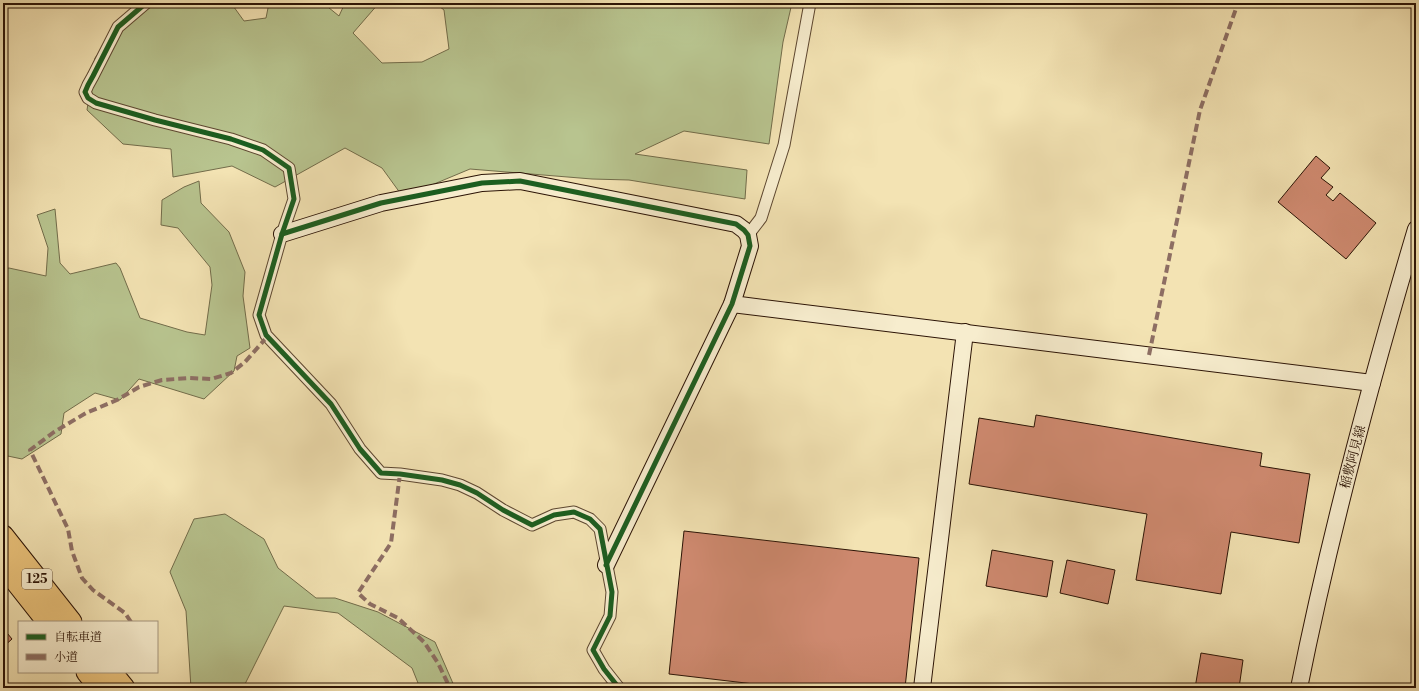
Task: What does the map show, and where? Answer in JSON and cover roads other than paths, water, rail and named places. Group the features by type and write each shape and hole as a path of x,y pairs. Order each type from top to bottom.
{"highway":[{"name":"125","path":"3,536 70,621"},
{"name":"125","path":"3,565 47,621"},
{"path":"88,673 100,688"},
{"path":"112,673 124,688"}],"street":[{"path":"146,3 118,27 85,92 88,98 96,103 155,120 231,139 263,150 289,168 294,199 282,234 259,315 265,333 331,404 360,449 381,473 442,480 460,485 477,493 503,510 532,526 554,515 574,512 590,519 600,529 612,592 610,616 593,650 604,669 619,688"},
{"path":"748,235 761,218 784,145 810,3"},
{"path":"282,234 381,203 482,183 520,181 736,224 748,235 750,246 732,304 606,565"},
{"name":"稲敷阿見線","path":"1299,688 1333,535 1393,305 1416,229"},
{"path":"732,304 1372,383"},
{"path":"922,688 965,332"}]}
